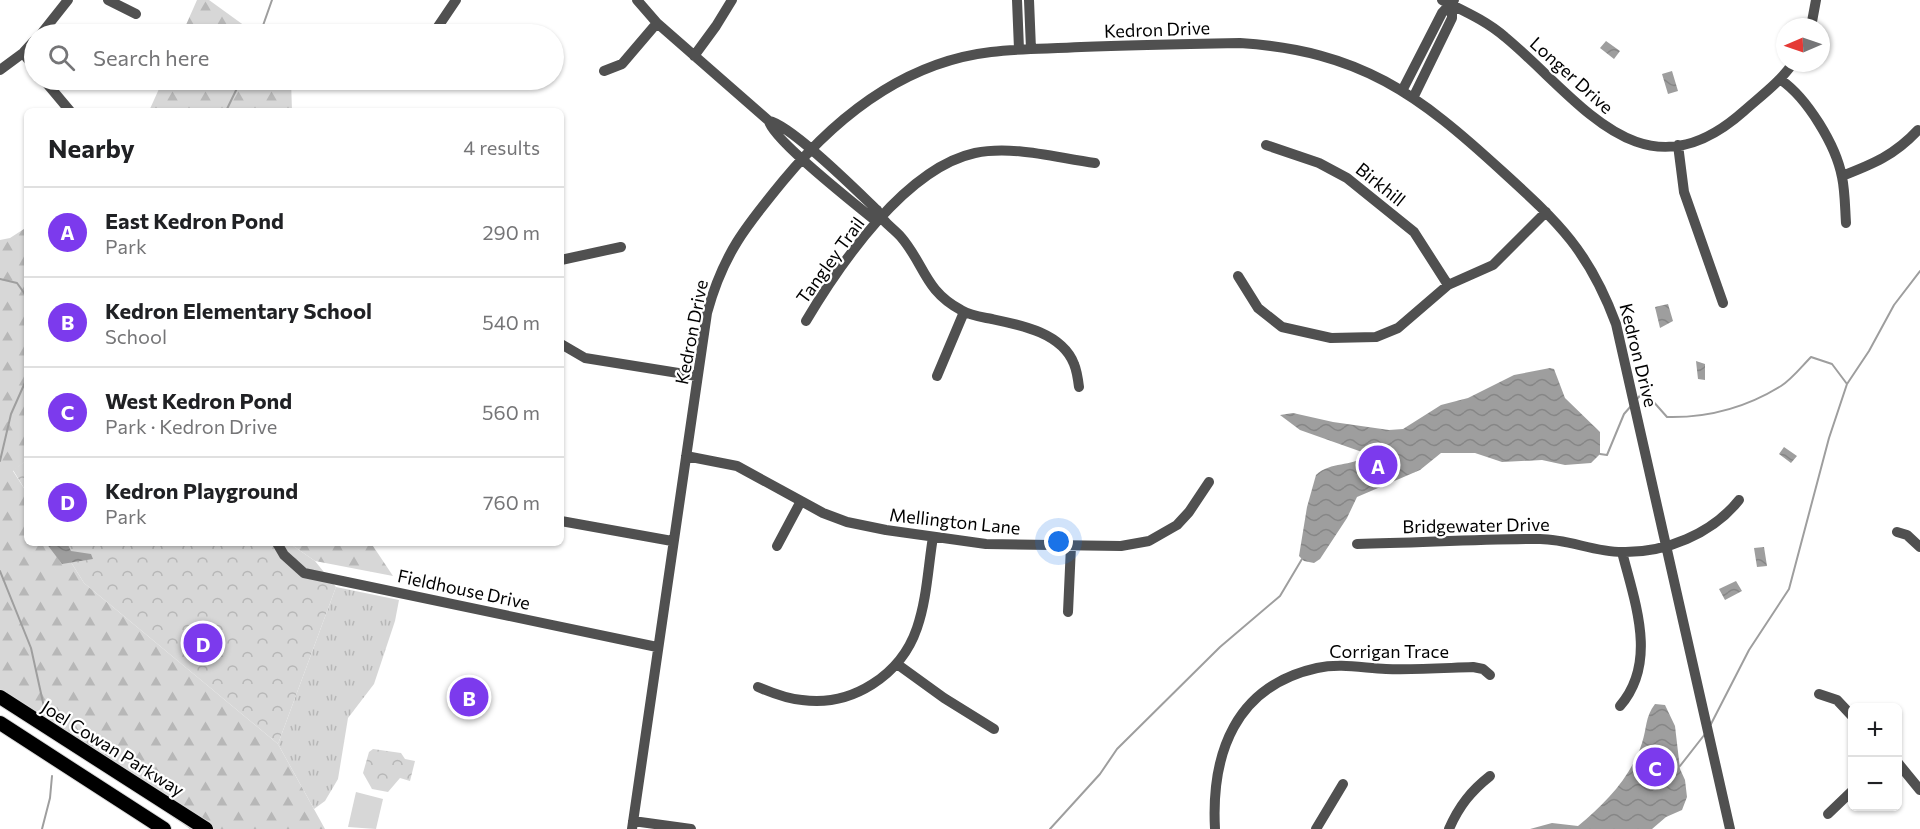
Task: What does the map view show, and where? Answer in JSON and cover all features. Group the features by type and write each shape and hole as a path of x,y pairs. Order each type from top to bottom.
{"main road":[{"name":"Joel Cowan Parkway","path":"0,697 206,829"},
{"path":"0,723 164,829"}],"street":[{"path":"49,24 68,0"},
{"path":"108,0 136,14"},
{"path":"440,24 456,0"},
{"path":"637,0 657,23 694,56 770,121 778,124 811,149 877,210 881,219 901,237 937,294 964,312 1024,326 1048,337 1074,363 1079,387"},
{"path":"694,56 732,0"},
{"path":"1017,0 1019,49"},
{"path":"1029,0 1031,49"},
{"path":"1813,18 1816,0"},
{"path":"1403,89 1449,2"},
{"path":"1414,96 1452,18 1449,2"},
{"name":"Longer Drive","path":"1449,2 1504,36 1606,129 1636,142 1678,145 1693,143 1720,130 1781,80 1787,72"},
{"path":"604,71 622,64 657,23"},
{"name":"Kedron Drive","path":"632,825 707,313 726,258 754,216 811,149 854,110 908,77 960,58 1019,49 1219,44 1277,46 1330,58 1403,89 1449,123 1562,227 1589,264 1616,324 1730,829"},
{"path":"0,70 23,53"},
{"path":"1781,80 1809,108 1833,151 1842,176 1846,223"},
{"path":"53,90 68,108"},
{"path":"770,121 774,132 802,159 872,218 881,219"},
{"path":"1842,176 1871,165 1901,148 1918,130"},
{"name":"Birkhill","path":"1266,145 1326,166 1347,178 1414,232 1448,285"},
{"path":"1678,145 1684,192 1723,303"},
{"name":"Tangley Trail","path":"806,321 832,279 881,219 927,174 952,160 977,153 1023,153 1095,163"},
{"path":"1238,276 1258,308 1282,327 1310,335 1352,339 1376,337 1398,328 1448,285 1493,265 1546,212"},
{"path":"564,259 621,247"},
{"path":"937,376 964,312"},
{"path":"564,346 585,358 697,376"},
{"name":"Mellington Lane","path":"686,456 737,466 823,513 856,524 971,543 1120,546 1149,541 1177,525 1189,512 1209,482"},
{"name":"Bridgewater Drive","path":"1357,544 1543,539 1622,552 1666,545 1711,528 1739,500"},
{"path":"777,546 801,501"},
{"path":"564,522 672,541"},
{"path":"1897,532 1907,535 1920,547"},
{"path":"758,687 802,700 844,698 872,684 897,664 913,639 921,616 933,537"},
{"name":"Fieldhouse Drive","path":"279,546 284,555 304,573 657,647"},
{"path":"1068,612 1071,546"},
{"path":"1620,706 1633,689 1642,656 1636,607 1622,552"},
{"path":"897,664 944,698 994,729"},
{"name":"Corrigan Trace","path":"1215,829 1217,768 1226,741 1246,709 1283,681 1318,668 1342,666 1407,669 1473,667 1483,669 1490,675"},
{"path":"1819,694 1837,700 1848,712"},
{"path":"1902,768 1920,790"},
{"path":"1449,829 1474,788 1490,776"},
{"path":"1316,829 1342,784"},
{"path":"1828,814 1848,796"},
{"path":"632,825 691,829"}],"green space":[{"path":"197,0 209,0 242,24 186,24"},
{"path":"158,90 291,90 292,108 150,108"},
{"path":"24,229 24,462 13,471 24,488 24,546 61,546 84,583 278,744 325,829 190,829 114,776 0,706 0,240 10,238"},
{"path":"24,462 24,488 13,470"},
{"path":"61,546 293,546 315,561 336,587 278,744 84,583"},
{"path":"293,546 373,546 393,576 315,561"},
{"path":"336,587 399,600 395,621 374,684 348,718 338,779 325,801 314,809 278,744"},
{"path":"373,749 401,753 405,759 415,761 410,781 400,778 388,792 372,789 363,773 369,752"},
{"path":"356,792 383,799 376,829 348,827"}],"water":[{"path":"1606,41 1620,51 1614,59 1600,48"},
{"path":"1672,71 1678,91 1668,94 1662,74"},
{"path":"1668,304 1673,321 1660,328 1655,307"},
{"path":"1696,361 1705,364 1705,380 1698,379"},
{"path":"1554,369 1565,398 1600,432 1600,454 1591,463 1565,465 1542,460 1502,462 1475,453 1441,453 1420,470 1357,497 1347,518 1320,559 1314,563 1304,561 1299,556 1307,507 1316,475 1328,468 1354,462 1364,456 1362,452 1300,430 1280,415 1293,413 1333,422 1389,430 1403,429 1441,405 1468,398 1514,375"},
{"path":"1784,447 1797,456 1791,463 1779,454"},
{"path":"48,546 68,546 71,551 91,554 93,559 62,564"},
{"path":"1764,547 1767,566 1757,567 1754,548"},
{"path":"1736,581 1742,591 1725,600 1719,589"},
{"path":"1655,704 1665,705 1675,726 1680,769 1685,780 1687,797 1682,810 1666,817 1652,829 1530,829 1552,823 1578,826 1598,809 1631,767 1642,743 1649,713"}],"waterway":[{"path":"264,24 272,0"},
{"path":"227,108 236,90"},
{"path":"1711,724 1749,650 1789,589 1829,438 1847,384 1869,351 1894,305 1920,271"},
{"path":"0,279 17,283 24,293"},
{"path":"1637,399 1644,391 1667,417 1697,416 1726,410 1754,400 1781,386 1811,357 1832,364 1847,384"},
{"path":"0,461 11,414 24,385"},
{"path":"1600,454 1607,455 1624,414 1631,406"},
{"path":"1050,829 1100,774 1117,749 1220,647 1280,596 1302,559"},
{"path":"0,571 31,648 44,707"},
{"path":"1680,766 1705,734"},
{"path":"42,829 50,798 52,776"}],"place":[{"name":"East Kedron Pond","path":"1378,465"},
{"name":"Kedron Playground","path":"203,643"},
{"name":"Kedron Elementary School","path":"469,697"},
{"name":"West Kedron Pond","path":"1655,767"}]}
